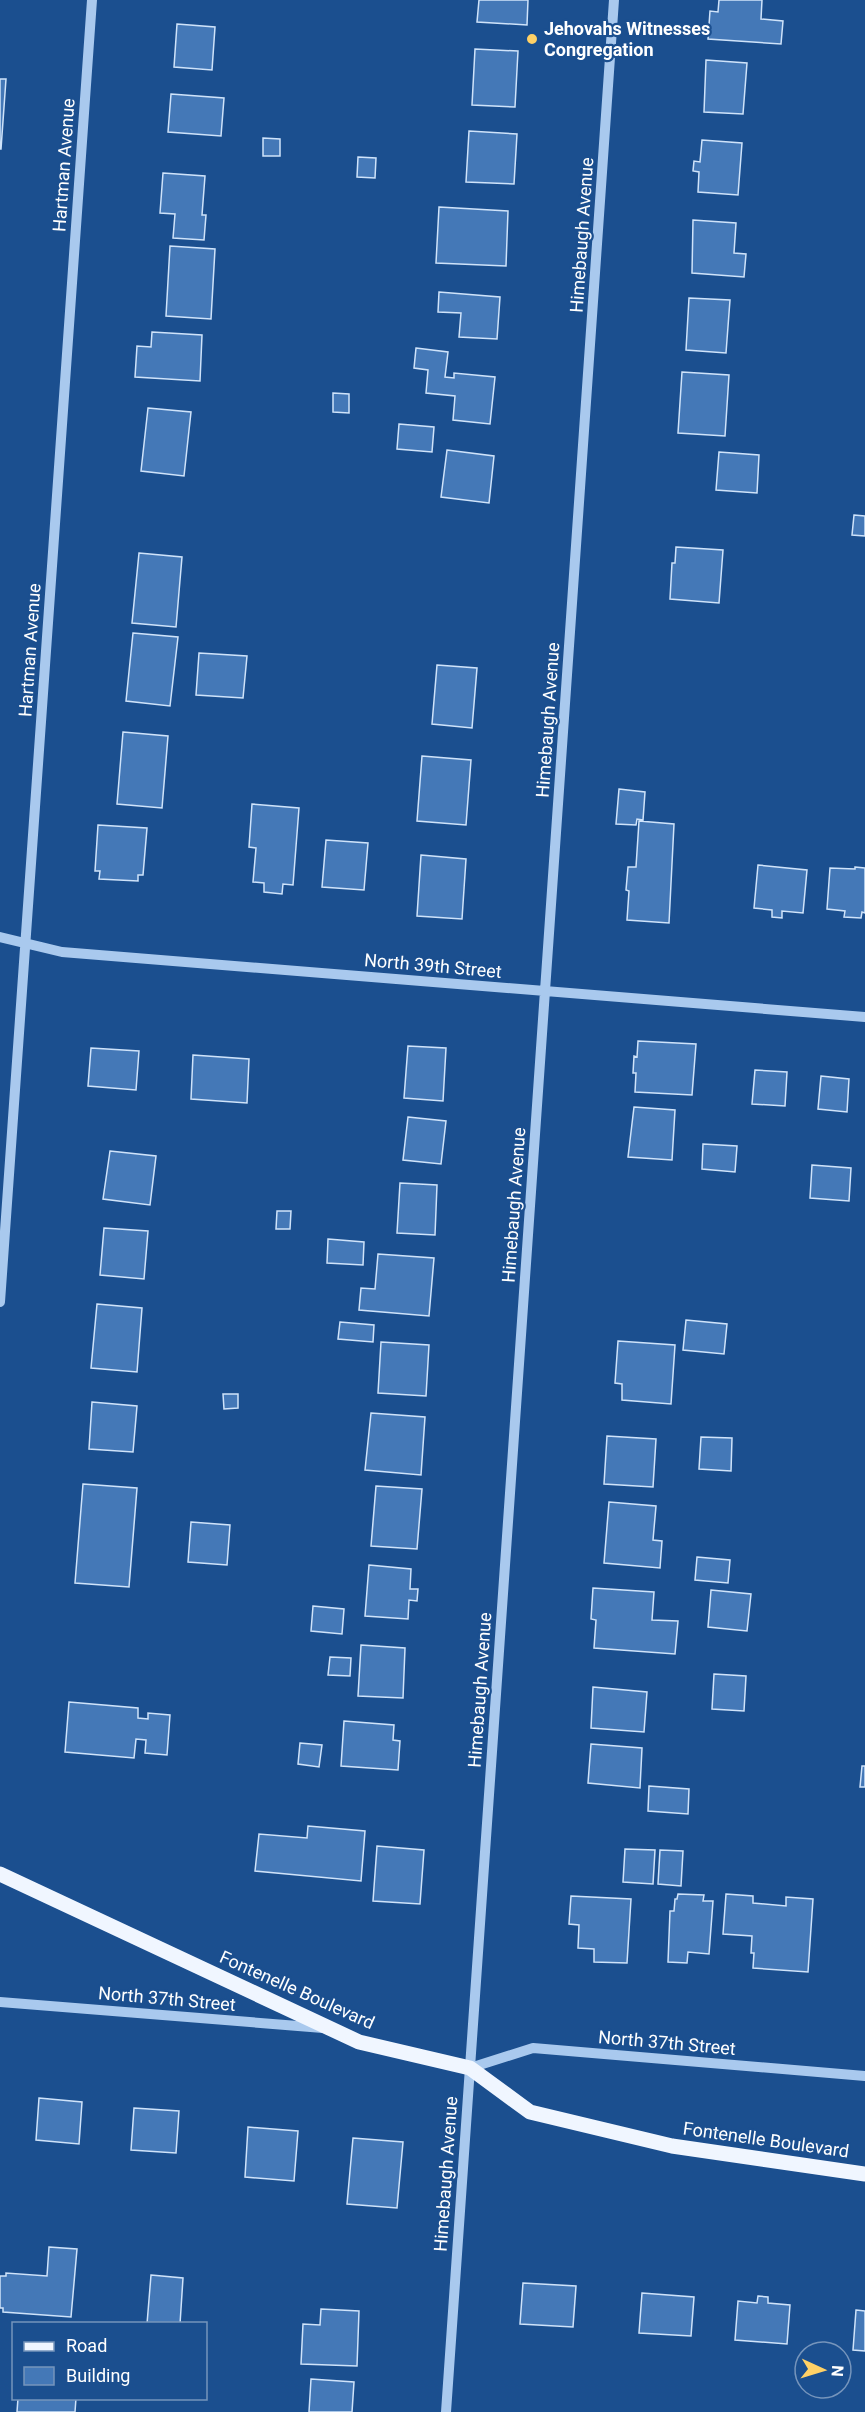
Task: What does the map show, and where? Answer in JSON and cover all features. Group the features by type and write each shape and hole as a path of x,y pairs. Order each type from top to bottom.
{"main road":[{"name":"Fontenelle Boulevard","path":"0,1874 359,2042 470,2068 530,2112 672,2146 865,2174"}],"street":[{"name":"Hartman Avenue","path":"0,1302 92,0"},
{"name":"Himebaugh Avenue","path":"446,2412 614,0"},
{"name":"North 39th Street","path":"0,937 62,952 865,1017"},
{"name":"North 37th Street","path":"0,2002 331,2029"},
{"name":"North 37th Street","path":"470,2068 532,2049 865,2076"}],"building":[{"path":"479,0 528,0 527,25 477,22"},
{"path":"719,0 762,0 761,19 783,21 781,44 708,39 710,11 718,12"},
{"path":"177,24 215,27 212,70 174,67"},
{"path":"475,49 518,51 515,107 472,105"},
{"path":"706,60 747,63 743,114 704,112"},
{"path":"0,79 6,79 1,149 0,149"},
{"path":"171,94 224,98 221,136 168,132"},
{"path":"469,131 517,134 514,184 466,182"},
{"path":"263,138 280,139 280,156 263,156"},
{"path":"702,140 742,143 738,195 698,192 699,172 693,171 694,161 700,162"},
{"path":"358,157 376,158 375,178 357,177"},
{"path":"163,173 205,176 202,215 206,215 204,240 173,238 175,214 160,213"},
{"path":"439,207 508,211 506,266 436,263"},
{"path":"693,220 736,223 734,253 746,254 744,277 692,273"},
{"path":"170,246 215,249 211,319 166,316"},
{"path":"439,292 500,297 497,339 459,337 461,313 438,312"},
{"path":"689,298 730,300 726,353 686,350"},
{"path":"152,332 202,335 200,381 135,377 137,346 151,347"},
{"path":"416,348 448,352 445,377 454,378 454,373 495,377 490,424 453,420 455,396 426,393 428,370 414,368"},
{"path":"682,372 729,375 725,436 678,433"},
{"path":"333,393 349,394 349,413 333,412"},
{"path":"148,408 191,412 184,476 141,471"},
{"path":"399,424 434,427 432,452 397,449"},
{"path":"447,450 494,456 489,503 441,497"},
{"path":"719,452 759,455 757,493 716,490"},
{"path":"854,515 865,516 865,536 852,535"},
{"path":"676,547 723,550 719,603 670,599 672,563 675,563"},
{"path":"139,553 182,557 176,627 132,623"},
{"path":"133,633 178,637 170,706 126,701"},
{"path":"199,653 247,656 243,698 196,695"},
{"path":"437,665 477,668 472,728 432,724"},
{"path":"123,732 168,736 162,808 117,804"},
{"path":"422,756 471,760 466,825 417,821"},
{"path":"619,789 645,792 643,820 637,819 636,825 616,824"},
{"path":"252,804 299,808 293,885 283,884 282,894 264,892 264,883 253,882 256,848 249,847"},
{"path":"639,821 674,824 669,923 627,920 628,867 636,867"},
{"path":"98,825 147,828 143,875 138,875 138,881 99,879 100,871 95,871"},
{"path":"326,840 368,843 364,890 322,887"},
{"path":"421,855 466,859 462,919 417,916"},
{"path":"758,865 807,870 803,913 782,911 782,918 772,917 772,910 754,908"},
{"path":"855,867 865,868 865,913 862,912 861,918 844,917 845,911 827,909 830,868 855,869"},
{"path":"638,1041 696,1044 692,1095 635,1092 634,1056 637,1057"},
{"path":"408,1046 446,1048 443,1101 404,1098"},
{"path":"91,1048 139,1051 136,1090 88,1086"},
{"path":"193,1055 249,1059 247,1103 191,1099"},
{"path":"755,1070 787,1072 785,1106 752,1104"},
{"path":"821,1076 849,1079 847,1112 818,1109"},
{"path":"634,1107 675,1110 672,1160 628,1157"},
{"path":"408,1117 446,1121 441,1164 403,1160"},
{"path":"703,1144 737,1146 735,1172 702,1169"},
{"path":"110,1151 156,1156 150,1205 103,1199"},
{"path":"812,1165 851,1168 849,1201 810,1198"},
{"path":"400,1183 437,1185 435,1235 397,1233"},
{"path":"277,1211 291,1211 290,1229 276,1229"},
{"path":"104,1228 148,1231 144,1279 100,1275"},
{"path":"328,1239 364,1242 363,1265 327,1263"},
{"path":"378,1254 434,1258 429,1316 359,1310 361,1288 375,1289"},
{"path":"97,1304 142,1308 137,1372 91,1368"},
{"path":"686,1320 727,1324 724,1354 683,1350"},
{"path":"340,1322 374,1325 373,1342 338,1339"},
{"path":"618,1341 675,1345 671,1404 622,1400 622,1384 615,1383"},
{"path":"381,1342 429,1345 426,1396 378,1393"},
{"path":"223,1394 238,1394 238,1408 224,1409"},
{"path":"92,1402 137,1406 133,1452 89,1449"},
{"path":"371,1413 425,1417 421,1475 365,1470"},
{"path":"607,1436 656,1439 653,1487 604,1484"},
{"path":"701,1437 732,1438 731,1471 699,1469"},
{"path":"83,1484 137,1488 129,1587 75,1583"},
{"path":"376,1486 422,1489 417,1549 371,1546"},
{"path":"609,1502 656,1506 653,1540 662,1541 660,1568 604,1563"},
{"path":"191,1522 230,1525 227,1565 188,1562"},
{"path":"697,1557 730,1560 728,1583 695,1580"},
{"path":"369,1565 411,1569 410,1589 418,1589 417,1601 409,1600 408,1619 365,1616"},
{"path":"593,1588 654,1592 652,1620 678,1621 675,1654 594,1648 596,1620 591,1619"},
{"path":"711,1590 751,1594 747,1631 708,1627"},
{"path":"313,1606 344,1609 342,1634 311,1631"},
{"path":"361,1645 405,1648 403,1698 358,1696"},
{"path":"330,1657 351,1658 350,1676 328,1675"},
{"path":"714,1674 746,1676 744,1711 712,1709"},
{"path":"593,1687 647,1692 644,1732 591,1728"},
{"path":"69,1702 138,1708 138,1718 148,1719 148,1713 170,1715 167,1755 145,1753 146,1740 136,1739 134,1758 65,1752"},
{"path":"344,1721 394,1725 393,1740 400,1741 398,1770 341,1766"},
{"path":"300,1743 322,1745 319,1767 298,1764"},
{"path":"591,1744 642,1748 640,1788 588,1783"},
{"path":"862,1766 865,1766 865,1787 860,1787"},
{"path":"649,1786 689,1789 688,1814 648,1811"},
{"path":"308,1826 365,1831 361,1881 255,1871 259,1834 307,1838"},
{"path":"377,1846 424,1850 420,1904 373,1901"},
{"path":"625,1849 655,1850 653,1884 623,1882"},
{"path":"660,1850 683,1851 681,1886 658,1884"},
{"path":"678,1894 704,1895 703,1901 713,1901 709,1954 688,1952 687,1963 668,1962 670,1911 674,1911"},
{"path":"726,1894 753,1896 753,1903 786,1906 786,1897 813,1899 808,1972 753,1968 752,1936 723,1934"},
{"path":"571,1896 631,1899 627,1963 594,1962 594,1949 578,1948 579,1925 569,1924"},
{"path":"39,2098 82,2102 79,2144 36,2140"},
{"path":"134,2108 179,2111 176,2153 131,2150"},
{"path":"248,2127 298,2131 294,2181 245,2177"},
{"path":"353,2138 403,2142 397,2208 347,2204"},
{"path":"49,2247 77,2249 71,2317 3,2312 3,2308 0,2308 0,2276 6,2276 6,2273 47,2276"},
{"path":"151,2275 183,2278 180,2322 147,2322"},
{"path":"523,2283 576,2286 573,2327 520,2324"},
{"path":"642,2293 694,2297 691,2336 639,2333"},
{"path":"758,2296 768,2297 768,2303 790,2305 787,2344 735,2340 738,2301 757,2303"},
{"path":"321,2309 359,2311 357,2366 301,2364 303,2324 320,2325"},
{"path":"856,2310 865,2311 865,2351 853,2350"},
{"path":"311,2379 354,2382 352,2412 309,2412"},
{"path":"18,2400 76,2400 75,2412 17,2412"}],"place":[{"name":"Jehovahs Witnesses Congregation","path":"532,39"}]}
